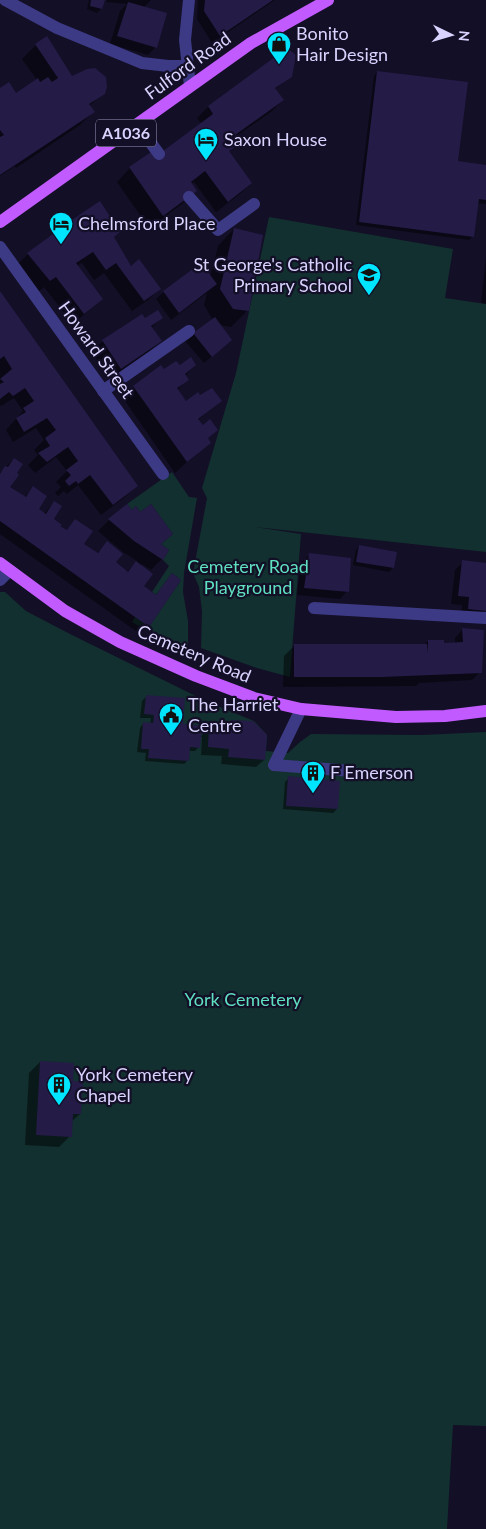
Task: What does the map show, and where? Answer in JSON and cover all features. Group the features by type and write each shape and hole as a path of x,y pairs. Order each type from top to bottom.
{"main road":[{"name":"Fulford Road","path":"0,222 251,43 326,0"},
{"name":"Cemetery Road","path":"5,567 65,611 120,642 196,676 254,698 300,710 396,717 445,716 486,711"}],"street":[{"path":"5,0 57,28 142,63 188,66"},
{"path":"190,0 185,40 190,86"},
{"path":"137,124 159,154"},
{"path":"189,197 218,230 254,204"},
{"name":"Howard Street","path":"0,246 163,474"},
{"path":"103,391 189,331"},
{"path":"0,580 5,567"},
{"path":"314,608 486,618"},
{"path":"300,710 274,766 352,771"}],"green space":[{"name":"St George's Catholic Primary School","path":"269,217 453,249 445,298 486,304 486,552 255,527 301,534 290,677 257,668 201,648 202,611 199,587 193,573 207,498 202,488 236,373"},
{"path":"172,472 189,497 197,498 184,573 183,592 188,621 188,646 149,632 132,622 135,617 149,627 181,580 172,573 156,595 152,592 169,566 163,560 169,550 161,544 173,534 151,504 140,512 136,506 132,510 127,504"},
{"name":"York Cemetery","path":"0,592 5,592 26,611 70,634 210,703 254,721 267,735 266,751 288,753 311,734 422,735 486,732 486,1426 453,1425 447,1529 0,1529"}],"building":[{"path":"91,0 105,0 102,9 90,6"},
{"path":"205,0 273,0 220,36 204,11"},
{"path":"128,2 167,13 157,48 117,36"},
{"path":"47,36 72,76 87,69 95,68 106,77 107,87 105,94 89,104 95,112 0,175 0,137 4,135 0,130 0,88 9,82 16,93 38,78 40,82 48,77 52,82 58,78 35,44"},
{"path":"287,48 296,55 292,77 275,88 284,100 231,138 236,146 229,151 252,183 228,202 205,171 191,182 197,191 163,216 129,167 151,152 159,154 213,114 208,106"},
{"path":"377,71 468,82 458,161 486,165 486,200 479,199 474,237 359,222"},
{"path":"100,201 120,232 114,237 131,266 139,259 161,289 144,301 116,263 106,270 93,252 76,263 103,299 84,314 56,277 50,281 27,253"},
{"path":"234,228 263,235 249,311 233,309 220,289"},
{"path":"201,263 217,284 179,313 163,291"},
{"path":"0,291 138,486 113,505 90,475 78,484 76,481 69,486 65,481 71,475 66,470 78,461 68,447 47,462 38,453 50,446 45,438 56,430 47,418 24,432 16,418 26,412 23,408 34,401 25,388 13,396 9,392 0,399 0,384 4,382 0,379 12,369 4,356 0,359"},
{"path":"158,310 163,318 151,326 162,341 121,369 102,340 142,314 145,318"},
{"path":"215,317 232,340 212,357 193,333"},
{"path":"191,357 196,365 185,374 189,380 177,388 186,401 198,392 200,395 212,388 222,401 198,419 203,425 210,419 218,430 208,438 211,443 187,462 133,386 161,365 164,369 176,361 180,365"},
{"path":"14,458 23,464 17,473 19,475 10,487 26,497 33,486 47,496 39,509 46,514 54,501 62,506 54,519 62,525 60,526 67,530 75,519 93,531 84,544 98,553 107,541 123,554 116,562 128,572 136,561 153,574 144,586 156,595 172,573 181,580 149,627 0,521 0,474 5,466 8,467"},
{"path":"127,504 132,510 136,506 140,512 151,504 173,534 161,544 169,550 163,560 134,541 108,519"},
{"path":"359,545 397,552 394,568 356,562"},
{"path":"309,553 351,558 349,592 304,588"},
{"path":"462,560 486,563 486,611 468,609 469,597 458,596"},
{"path":"462,628 484,630 482,673 382,677 294,677 294,644 427,644 428,653 428,640 444,640 444,643 463,642"},
{"name":"The Harriet Centre","path":"146,695 185,698 183,724 202,726 200,748 190,747 189,761 148,758 149,749 141,749 143,722 153,723 154,715 144,714"},
{"path":"231,720 253,721 267,735 265,760 228,757 229,749 208,747 209,726 230,728"},
{"name":"F Emerson","path":"288,776 340,781 338,809 286,806"},
{"name":"York Cemetery Chapel","path":"40,1061 74,1063 73,1081 83,1081 81,1114 73,1114 72,1137 36,1135"}],"place":[{"name":"Bonito Hair Design","path":"279,65"},
{"name":"Saxon House","path":"206,161"},
{"name":"Chelmsford Place","path":"61,245"},
{"name":"St George's Catholic Primary School","path":"369,296"},
{"name":"The Harriet Centre","path":"171,736"},
{"name":"F Emerson","path":"313,794"},
{"name":"York Cemetery Chapel","path":"59,1106"}],"park label":[{"name":"Cemetery Road Playground","path":"248,577"}]}
